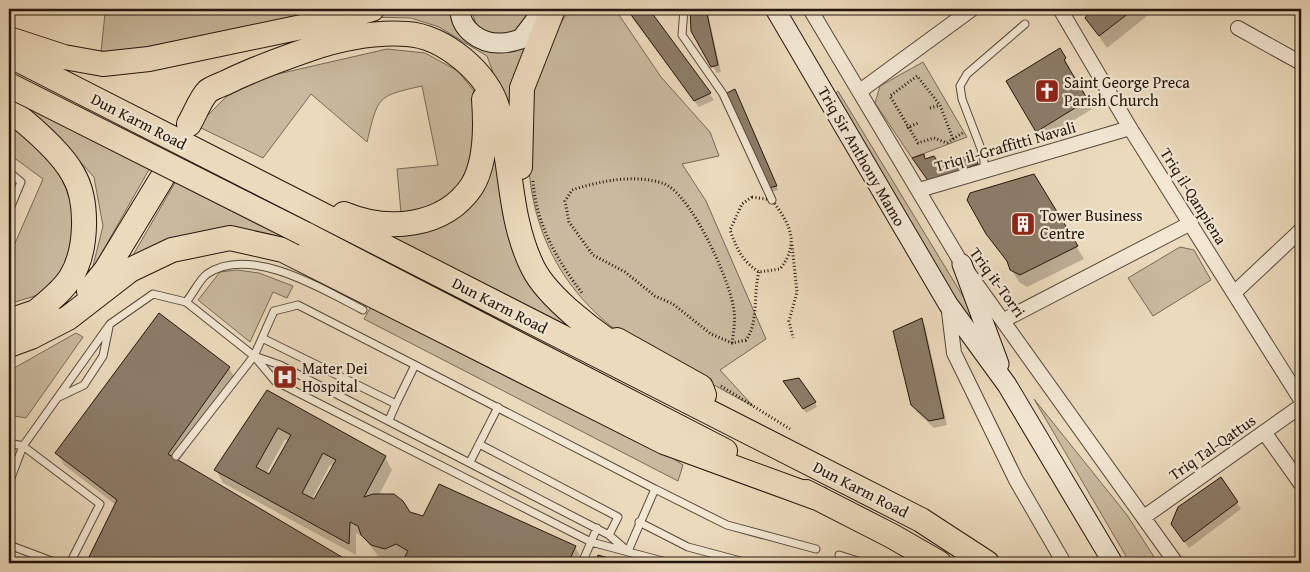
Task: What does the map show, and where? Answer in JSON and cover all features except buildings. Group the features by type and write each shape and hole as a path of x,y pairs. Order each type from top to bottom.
{"highway":[{"path":"9,39 64,57 103,64 149,60 335,20 372,9"},
{"path":"553,9 522,88 520,170 528,223 547,267 577,305 619,342 701,387 709,388"},
{"path":"189,124 209,91 255,68 323,45 368,36 408,34 436,42 464,60 482,78 494,97 498,110 514,212 521,238 534,270 553,294 602,338 709,388 902,500 921,520"},
{"name":"Dun Karm Road","path":"9,55 921,520 994,560"},
{"path":"236,170 270,179 346,215 390,225 423,221 449,211 472,185 487,129 482,78"},
{"name":"Dun Karm Road","path":"9,85 305,234 892,536 939,563"},
{"path":"9,109 34,129 74,174 84,210 84,241 71,277 32,315"},
{"path":"68,318 106,270 162,178"},
{"path":"9,345 31,337 68,318 130,270 172,250 230,238 283,250 664,442 820,499"},
{"path":"9,321 32,315 59,302 76,288 106,270"}],"main road":[{"path":"460,9 468,30 481,40 500,44 521,40 544,9"},
{"name":"Triq Sir Anthony Mamo","path":"775,9 948,304 1007,385 1113,563"},
{"path":"962,264 1007,385"}],"street":[{"name":"Triq it-Torri","path":"810,9 962,264 1004,320 1176,563"},
{"path":"860,91 970,9"},
{"name":"Triq il-Qanpiena","path":"1060,9 1130,128 1192,223 1301,400"},
{"path":"1238,28 1301,63"},
{"name":"Triq il-Graffitti Navali","path":"919,190 1130,128"},
{"path":"1004,320 1192,223"},
{"path":"1234,293 1301,230"},
{"name":"Triq Sir Anthony Mamo","path":"948,304 954,353 1016,480 1064,563"},
{"name":"Triq Tal-Qattus","path":"1144,517 1301,406"},
{"path":"1264,432 1301,484"}],"lane":[{"path":"684,9 682,35 723,94 772,200"},
{"path":"985,170 981,148 962,99 960,86 967,74 1025,24"},
{"path":"9,172 21,182 9,211"},
{"path":"186,302 207,275 223,268 246,264 271,267 299,278 363,310"},
{"path":"9,483 23,446 110,324 153,294 186,302 254,356 275,381 591,542 670,563"},
{"path":"176,456 254,356 274,311 298,305 727,525 816,549"},
{"path":"57,398 84,385 103,356 110,324"},
{"path":"262,338 396,404"},
{"path":"254,356 280,364 597,528 609,535 628,551"},
{"path":"389,420 414,365"},
{"path":"470,462 498,407"},
{"path":"9,443 23,446 100,504 70,563"},
{"path":"479,444 618,517 609,535"},
{"path":"628,551 655,489"},
{"path":"639,522 688,547 748,563"},
{"path":"582,563 597,528"},
{"path":"9,546 57,563"},
{"path":"839,555 864,563"}],"path":[{"path":"917,76 940,105 953,139 948,143 934,138 918,143 907,128 901,113 890,96 917,76"},
{"path":"930,108 940,105"},
{"path":"907,128 918,123"},
{"path":"532,177 542,222 550,244 560,264 586,299"},
{"path":"732,343 734,306 726,279 712,248 683,198 662,183 627,179 589,184 572,190 565,201 569,222 593,255 625,272 655,296 674,304 711,334 732,343 746,340 753,330 755,288 759,272"},
{"path":"792,242 790,257 780,269 759,272 748,265 737,251 730,230 742,204 752,197 772,200 790,227 792,242 797,292 789,321 793,338"},
{"path":"709,388 794,432"},
{"path":"994,560 1013,563"}],"shaded area":[{"path":"87,9 354,9 196,45 101,52 105,13"},
{"path":"393,9 454,9 466,36 532,37 514,146 504,102 487,56 439,27 411,18 369,17"},
{"path":"471,9 535,9 524,26 518,31 504,35 477,27"},
{"path":"571,9 615,9 661,77 710,132 719,156 682,164 706,201 766,339 720,370 753,406 617,331 595,312 576,291 560,269 548,245 538,220 532,193 529,165 529,120 535,86 546,52 561,22"},
{"path":"387,49 425,53 458,71 477,95 475,168 438,208 401,213 397,169 438,165 422,86 396,92 382,100 374,115 367,142 311,94 263,158 197,126 226,97 256,79"},
{"path":"923,62 967,137 912,158 875,103 880,86"},
{"path":"838,91 964,298 974,318 969,321 835,94"},
{"path":"9,97 151,166 92,270 103,226 94,177 48,126"},
{"path":"9,120 67,174 80,244 54,290 12,303 9,302 9,257 43,179 9,154"},
{"path":"493,149 501,194 586,337 381,231 415,233 451,222 474,199"},
{"path":"176,181 302,244 241,232 182,236 129,262"},
{"path":"1180,247 1194,250 1211,280 1153,316 1128,278"},
{"path":"237,270 259,273 293,286 287,298 273,292 250,342 198,300 220,272"},
{"path":"372,305 665,453 683,465 678,481 364,319"},
{"path":"76,333 83,337 26,418 9,415 9,371"},
{"path":"1034,399 1127,515 1158,563 1130,563"}],"place":[{"name":"Saint George Preca Parish Church","path":"1047,91"},
{"name":"Tower Business Centre","path":"1023,224"},
{"name":"Mater Dei Hospital","path":"285,377"}]}
